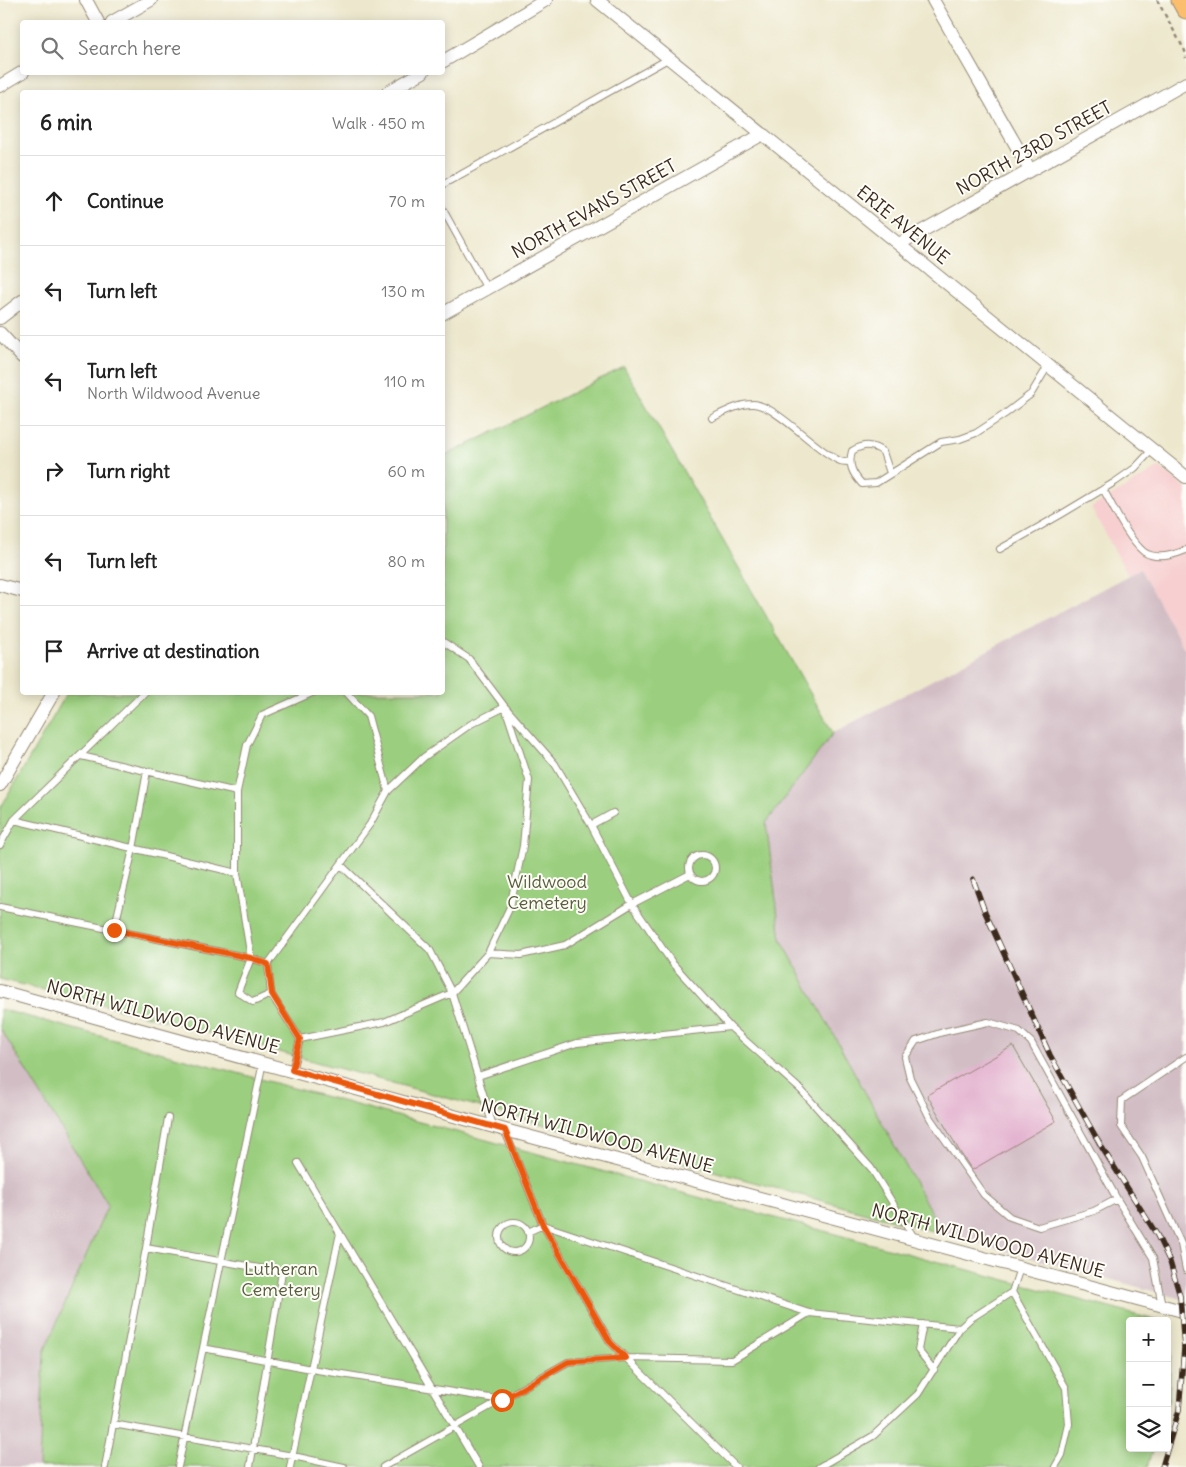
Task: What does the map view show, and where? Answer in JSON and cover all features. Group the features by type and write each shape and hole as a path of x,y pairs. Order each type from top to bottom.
{"main road":[{"path":"1181,0 1186,9"}],"street":[{"path":"86,0 97,20"},
{"path":"116,20 151,0"},
{"path":"445,60 546,0"},
{"name":"ERIE AVENUE","path":"597,0 1186,477"},
{"path":"933,0 1030,170"},
{"path":"0,86 20,74"},
{"path":"392,90 418,75"},
{"name":"NORTH 23RD STREET","path":"899,244 1186,83"},
{"name":"NORTH EVANS STREET","path":"445,312 763,134"},
{"path":"0,318 20,303"},
{"path":"0,333 20,356"},
{"path":"0,585 20,590"},
{"path":"0,785 52,695"},
{"name":"NORTH WILDWOOD AVENUE","path":"0,991 499,1128 1186,1312"}],"lane":[{"path":"445,183 668,58"},
{"path":"445,213 487,289"},
{"path":"890,473 883,452 874,446 862,445 852,451 849,462 855,476 862,484 876,483 941,442 960,439 976,433 1005,414 1032,394 1048,366"},
{"path":"712,418 754,403 767,408 838,460 849,462"},
{"path":"1000,549 1103,489 1135,468 1152,450"},
{"path":"1103,489 1125,529 1145,553 1161,556 1177,554 1186,550"},
{"path":"445,644 469,660 505,707 555,764 591,825 632,904 673,964 730,1027 801,1090 871,1168 916,1240"},
{"path":"0,845 14,820 142,695"},
{"path":"272,994 253,1002 238,992 251,958 237,873 238,792 247,745 262,715 307,695"},
{"path":"349,695 368,716 388,791"},
{"path":"292,1070 300,1039 272,994 268,964 370,824 388,791 424,757 471,724 505,707"},
{"path":"300,1039 384,1022 452,993 488,953 510,907 523,846 529,780 505,707"},
{"path":"80,756 238,792"},
{"path":"114,930 133,848 147,771"},
{"path":"591,825 613,812"},
{"path":"14,820 237,873"},
{"path":"706,855 715,864 714,872 709,879 701,881 693,878 690,874 689,866 693,858 706,855"},
{"path":"340,865 430,950 452,993 478,1076 499,1128 543,1225 610,1342 736,1467"},
{"path":"488,953 521,955 565,945 632,904 690,874"},
{"path":"0,907 251,958 268,964"},
{"path":"1117,1199 1094,1211 1039,1227 1010,1217 984,1195 930,1118 910,1078 905,1057 916,1041 943,1032 988,1022 1019,1031 1031,1042 1117,1199 1154,1258 1162,1306"},
{"path":"478,1076 576,1043 730,1027"},
{"path":"1186,1057 1122,1100 1121,1126 1142,1157 1181,1244 1186,1270"},
{"path":"178,1467 263,1062"},
{"path":"105,1467 168,1118"},
{"path":"298,1163 479,1467"},
{"path":"508,1223 522,1224 528,1232 526,1246 517,1252 507,1250 500,1243 499,1234 508,1223"},
{"path":"528,1232 543,1225 808,1313 960,1328"},
{"path":"290,1467 340,1233"},
{"path":"146,1248 282,1272 250,1467"},
{"path":"819,1467 873,1436 918,1394 960,1328 970,1319 1012,1292 1020,1268"},
{"path":"1012,1292 1066,1388 1069,1424 1062,1455 1055,1467"},
{"path":"384,1467 568,1362 626,1358 732,1360 808,1313"},
{"path":"923,1324 918,1350 934,1370"},
{"path":"203,1348 311,1369 502,1400"},
{"path":"113,1424 344,1467"}],"path":[{"path":"1157,0 1184,50 1186,58"}],"shaded area":[{"path":"1160,467 1186,488 1186,652 1140,569 1128,575 1091,508"},
{"path":"1140,569 1186,652 1186,1300 943,1234 781,939 766,823 833,733"},
{"path":"0,1028 108,1205 44,1352 39,1467 0,1467"}],"green space":[{"name":"Wildwood Cemetery","path":"624,367 833,733 766,823 781,939 943,1234 141,1014 0,979 0,809 66,695 445,695 445,456"},
{"name":"Lutheran Cemetery","path":"0,1009 1143,1317 1126,1317 1126,1452 1152,1452 1147,1467 39,1467 44,1352 108,1205 0,1028"}],"building":[{"path":"1013,1046 1056,1121 972,1170 927,1095"}],"railway":[{"path":"973,879 985,912 1050,1055 1101,1146 1157,1235 1170,1262 1180,1296 1184,1348 1179,1410 1162,1467"}],"route":[{"path":"114,930 251,958 268,964 272,994 300,1039 292,1070 505,1130 543,1225 610,1342 626,1358 568,1362 502,1400"}]}
